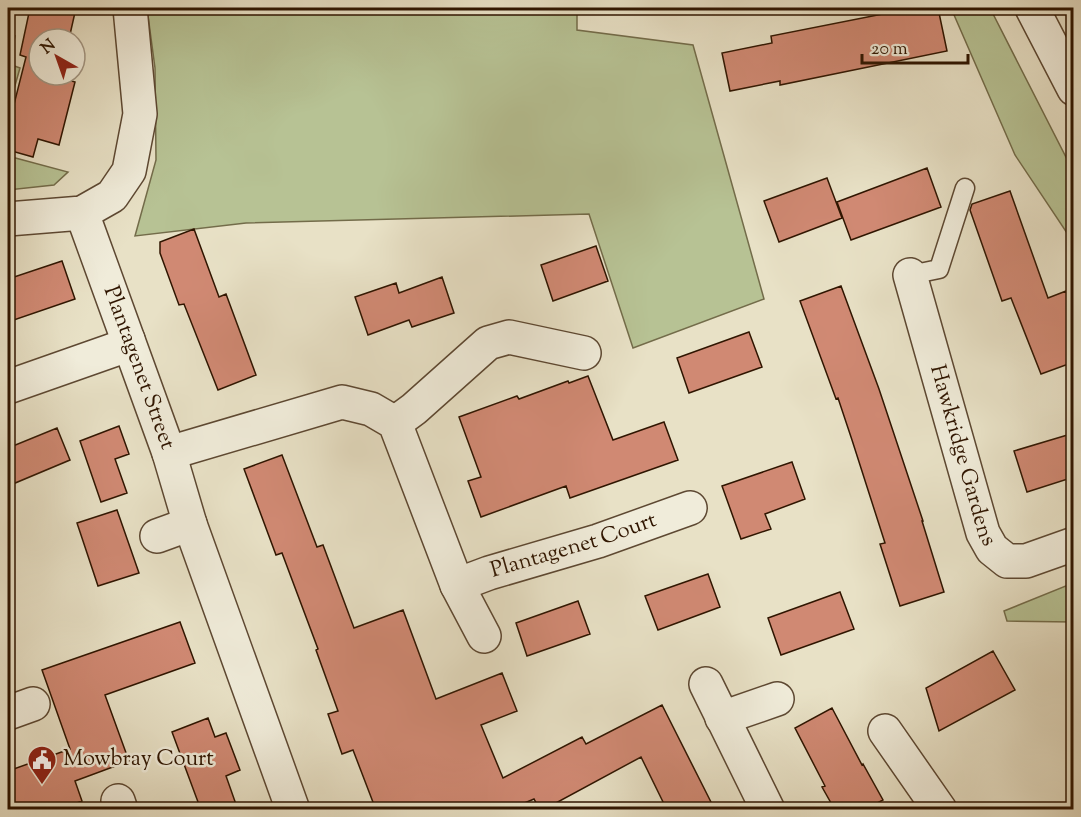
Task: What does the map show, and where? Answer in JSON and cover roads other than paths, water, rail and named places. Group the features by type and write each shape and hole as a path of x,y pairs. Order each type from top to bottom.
{"street":[{"path":"8,219 82,213 112,196 129,171 140,114 130,8"},
{"path":"1032,8 1074,89"},
{"name":"Plantagenet Street","path":"82,213 169,453 190,524 292,810"},
{"name":"Hawkridge Gardens","path":"910,275 987,541 992,549 1007,561 1026,561 1074,544"},
{"path":"169,453 342,402 371,409 395,423 414,410 488,343 509,337 584,353"},
{"path":"8,387 119,348 128,340"},
{"name":"Plantagenet Court","path":"395,423 457,585 484,636"},
{"name":"Plantagenet Court","path":"457,585 489,573 598,541 690,508"},
{"path":"157,536 190,524"},
{"path":"706,684 768,810"},
{"path":"722,718 777,699"},
{"path":"885,731 940,810"}],"lane":[{"path":"910,275 939,268 965,188"}],"place":[{"name":"Mowbray Court","path":"42,786"}]}
